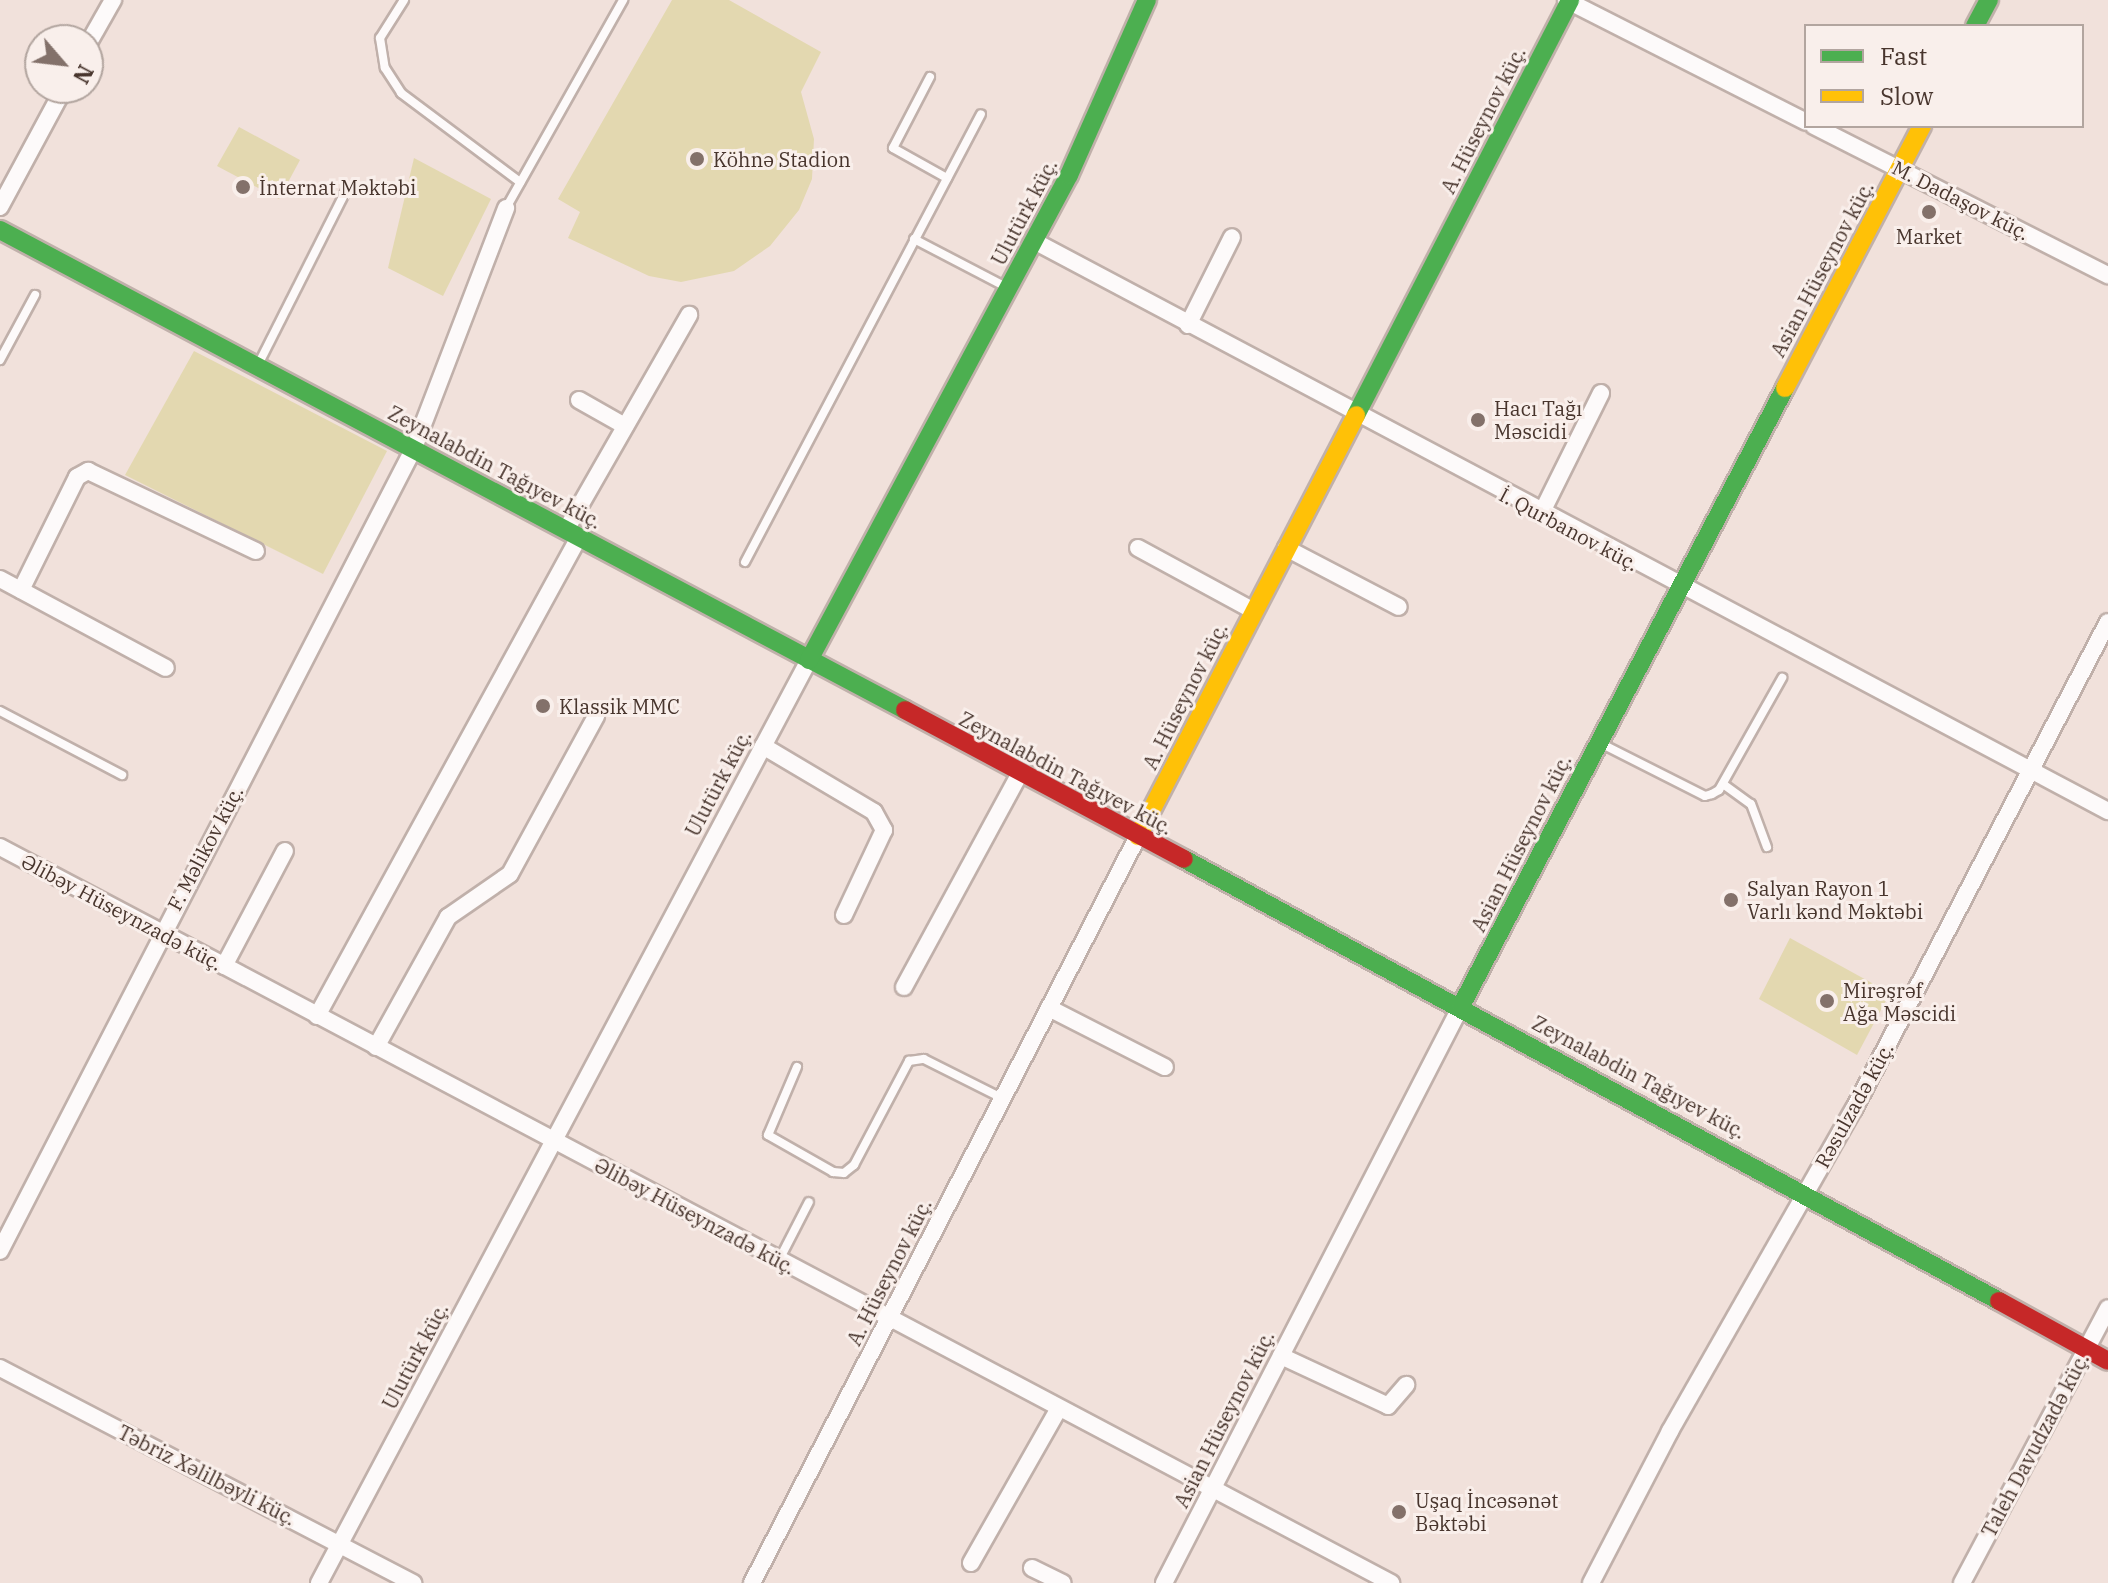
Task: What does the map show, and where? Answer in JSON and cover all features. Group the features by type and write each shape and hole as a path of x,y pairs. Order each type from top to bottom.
{"street":[{"path":"99,24 113,0"},
{"name":"Ulutürk küç.","path":"319,1583 1034,241 1121,66 1147,0"},
{"path":"1976,24 1989,0"},
{"path":"1568,1 1804,121"},
{"name":"A. Hüseynov küç.","path":"752,1583 1568,1"},
{"path":"0,207 55,104"},
{"name":"M. Dadaşov küç.","path":"1818,128 2108,275"},
{"name":"Asian Hüseynov küç.","path":"1164,1583 1597,742 1921,128"},
{"name":"F. Məlikov küç.","path":"0,1251 160,932 414,448 506,208"},
{"name":"Zeynalabdin Tağıyev küç.","path":"0,230 1461,1006 2108,1361"},
{"path":"1188,325 1232,237"},
{"name":"İ. Qurbanov küç.","path":"1034,241 1679,588 2031,774 2108,811"},
{"path":"317,1016 573,534 625,426 689,315"},
{"path":"1541,514 1601,393"},
{"path":"579,400 625,426"},
{"path":"21,590 77,477 88,471 256,551"},
{"path":"1138,548 1254,611"},
{"path":"1286,548 1399,607"},
{"path":"0,579 166,668"},
{"name":"Rəsulzadə küç.","path":"1591,1583 1670,1431 1806,1193 2031,774 2108,622"},
{"path":"376,1047 448,917 510,874 596,716"},
{"path":"763,746 874,812 884,830 844,915"},
{"path":"904,987 1020,773"},
{"name":"Əlibəy Hüseynzadə küç.","path":"0,847 1391,1583"},
{"path":"224,966 285,851"},
{"path":"1049,1008 1165,1067"},
{"name":"Taleh Davudzadə küç.","path":"1962,1583 2108,1308"},
{"path":"1281,1356 1388,1406 1406,1385"},
{"name":"Təbriz Xəlilbəyli küç.","path":"0,1368 413,1583"},
{"path":"971,1563 1059,1408"},
{"path":"1032,1568 1063,1583"}],"lane":[{"path":"404,0 380,38 385,68 401,93 520,182"},
{"path":"506,208 623,0"},
{"path":"930,77 893,148 947,178"},
{"path":"745,562 981,114"},
{"path":"257,365 346,191"},
{"path":"914,239 1009,288"},
{"path":"0,360 35,295"},
{"path":"1597,742 1705,796 1723,784 1782,678"},
{"path":"0,711 122,775"},
{"path":"1723,784 1751,804 1767,847"},
{"path":"797,1067 768,1135 833,1172 844,1173 854,1165 909,1061 924,1059 1003,1098"},
{"path":"779,1261 809,1202"}],"shaded area":[{"name":"Köhnə Stadion","path":"672,0 729,0 821,52 801,92 814,139 812,179 799,210 770,246 734,271 681,282 649,276 568,238 580,212 558,199"},
{"path":"239,127 300,160 279,199 217,166"},
{"path":"414,158 491,199 443,296 388,268"},
{"path":"194,351 387,451 323,574 125,475"},
{"path":"1790,938 1890,993 1857,1055 1759,999"}],"traffic: fast":[{"path":"809,660 1069,175 1147,0"},
{"path":"1356,415 1570,0"},
{"path":"1976,24 1989,0"},
{"path":"0,230 905,710"},
{"path":"1461,1006 1785,388"},
{"path":"1184,859 1999,1301"}],"traffic: slow":[{"path":"1785,388 1921,128"},
{"path":"1138,836 1356,415"}],"traffic: jam":[{"path":"905,710 1184,859"},
{"path":"1999,1301 2108,1361"}],"place":[{"name":"Köhnə Stadion","path":"697,159"},
{"name":"İnternat Məktəbi","path":"243,187"},
{"name":"Market","path":"1929,212"},
{"name":"Hacı Tağı Məscidi","path":"1478,420"},
{"name":"Klassik MMC","path":"543,706"},
{"name":"Salyan Rayon 1 Varlı kənd Məktəbi","path":"1731,900"},
{"name":"Mirəşrəf Ağa Məscidi","path":"1827,1001"},
{"name":"Uşaq İncəsənət Bəktəbi","path":"1399,1512"}]}
